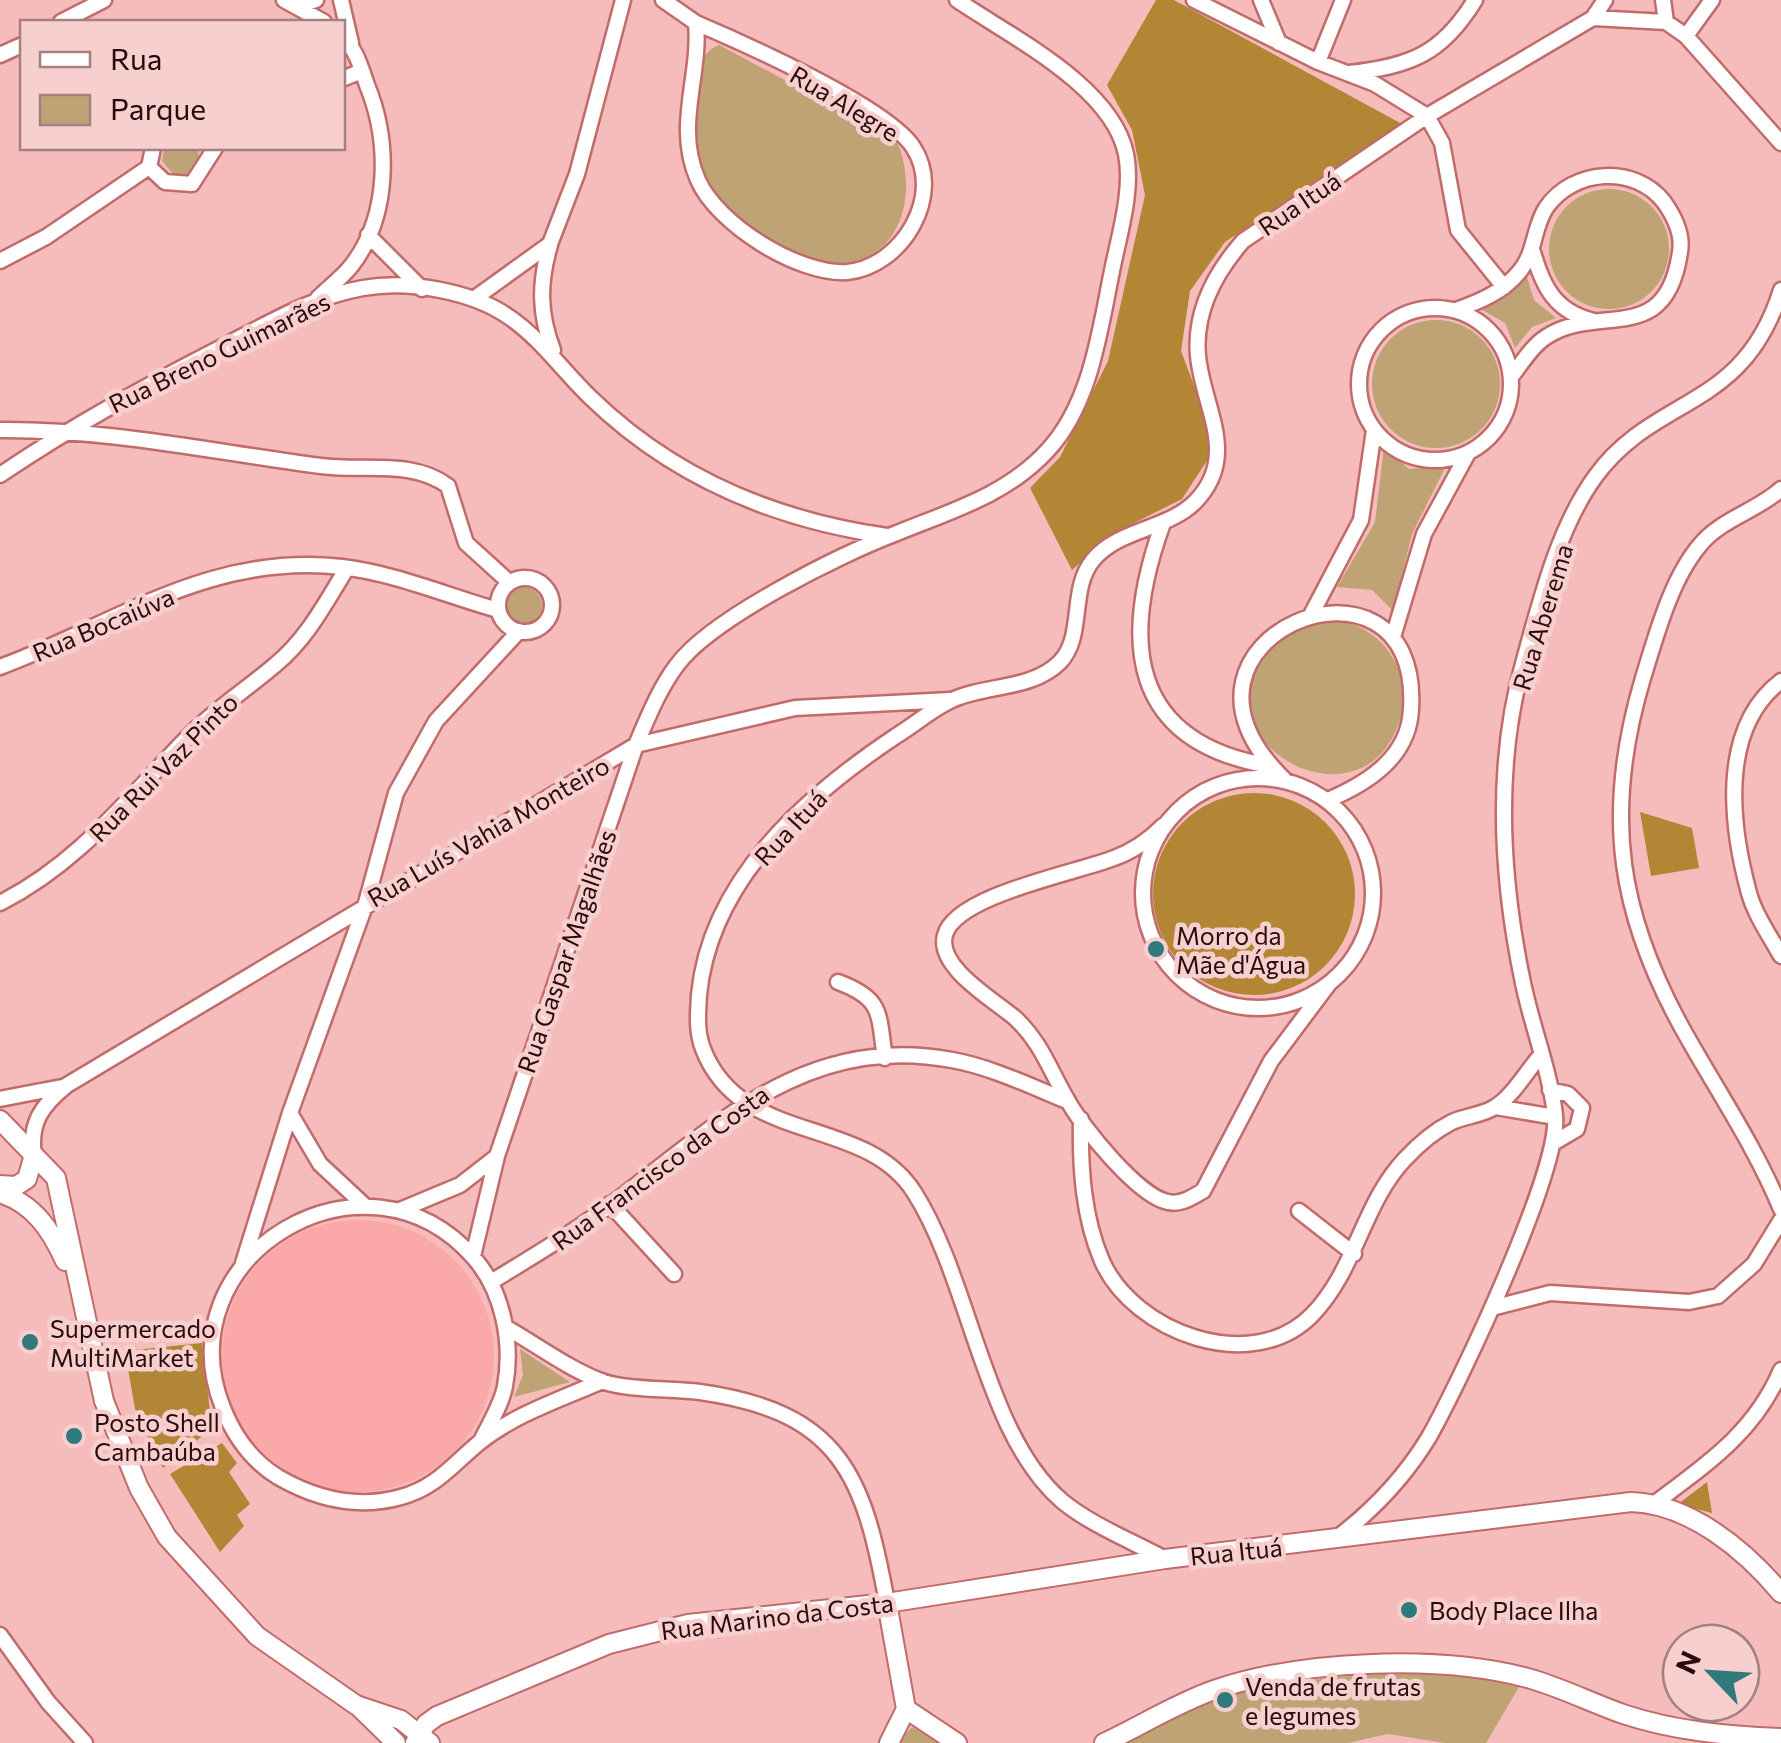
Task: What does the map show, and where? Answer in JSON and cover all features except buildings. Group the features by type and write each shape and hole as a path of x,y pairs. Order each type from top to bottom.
{"street":[{"path":"65,20 104,0"},
{"path":"290,3 316,0"},
{"name":"Rua Breno Guimarães","path":"555,356 541,320 542,270 577,174 623,0"},
{"name":"Rua Alegre","path":"663,0 696,23 845,98 912,144 921,164 920,211 890,255 862,269 824,269 762,242 722,216 696,178 685,120 698,49 696,23"},
{"name":"Rua Gaspar Magalhães","path":"473,1256 496,1156 636,746 656,698 679,662 706,636 782,590 888,536 1009,485 1050,448 1087,382 1124,212 1127,156 1115,122 1090,92 956,0"},
{"path":"1194,0 1279,44 1403,98 1427,116 1442,142 1458,230 1504,287"},
{"path":"1261,0 1279,44"},
{"path":"1318,62 1343,0"},
{"path":"1347,73 1394,68 1429,53 1458,28 1476,0"},
{"name":"Rua Ituá","path":"1605,0 1593,18 1427,116 1243,241 1220,268 1205,302 1198,343 1202,380 1218,432 1218,459 1210,482 1194,503 1096,556 1077,596 1070,648 1058,663 1032,680 951,700 853,765 800,810 756,858 720,919 701,977 697,1022 702,1049 741,1104 886,1163 910,1186 956,1276 995,1389 1026,1460 1063,1501 1165,1559 1655,1503"},
{"path":"1663,0 1666,22"},
{"path":"1686,36 1712,0"},
{"path":"290,3 320,20"},
{"path":"1593,18 1666,22 1686,36 1781,143"},
{"path":"317,298 352,265 376,220 383,174 381,131 362,71 347,40"},
{"path":"345,78 362,71"},
{"path":"0,262 46,238 149,167 153,150"},
{"path":"149,167 165,182 192,184 214,150"},
{"path":"1393,637 1424,534 1468,453 1502,422 1512,377 1546,337 1566,328 1600,323 1644,314 1672,285 1681,248 1676,220 1662,199 1642,184 1612,175 1587,178 1568,186 1549,204 1539,220 1533,252 1542,284 1557,304 1578,317 1600,323"},
{"path":"368,235 423,290"},
{"path":"474,298 550,244"},
{"path":"1456,310 1504,287 1533,252"},
{"name":"Rua Breno Guimarães","path":"0,475 68,429 317,298 366,287 423,290 474,298 505,314 555,356 602,408 693,474 768,510 828,527 888,536"},
{"name":"Rua Aberema","path":"1334,1541 1392,1487 1428,1439 1492,1308 1554,1142 1550,1090 1509,906 1503,834 1508,748 1522,665 1574,515 1594,478 1620,450 1708,395 1752,355 1781,290"},
{"path":"1312,614 1362,520 1374,430 1359,392 1366,350 1384,327 1402,314 1430,307 1456,310 1493,333 1512,377"},
{"path":"0,430 68,429 149,437 320,466 417,469 448,486 466,543 509,582"},
{"path":"1374,430 1401,452 1426,460 1468,453"},
{"path":"1781,489 1699,546 1681,578 1654,640 1627,731 1618,832 1626,886 1642,944 1674,1014 1761,1160 1781,1209"},
{"path":"1163,523 1139,604 1136,635 1143,673 1166,714 1203,746 1231,759 1270,766"},
{"name":"Rua Bocaiúva","path":"0,667 119,611 205,581 262,567 347,568 498,610"},
{"name":"Rua Rui Vaz Pinto","path":"0,903 64,866 120,814 187,738 275,665 318,616 347,568"},
{"path":"519,632 502,620 498,599 509,582 530,578 540,582 552,600 552,610 540,628 519,632 436,721 396,794 366,903 290,1113 243,1264 221,1302 212,1345 214,1375 232,1430 264,1468 306,1493 354,1504 402,1497 432,1483 446,1476 481,1441 538,1409 602,1382"},
{"path":"1285,780 1251,777 1218,784 1188,800 1144,844 1116,858 970,906 957,915 945,934 944,948 956,969 1040,1046 1067,1101 1081,1120 1136,1184 1166,1202 1184,1202 1203,1190 1271,1061 1328,985 1357,954 1372,914 1372,871 1357,831 1328,800 1285,780 1270,766 1253,744 1243,718 1245,677 1264,640 1286,623 1341,610 1370,618 1393,637 1406,658 1412,687 1411,717 1400,745 1382,769 1358,787 1328,800"},
{"path":"1779,952 1749,896 1735,798 1735,758 1750,720 1781,681"},
{"name":"Rua Luís Vahia Monteiro","path":"67,1085 366,903 636,746 795,708 951,700"},
{"path":"1164,825 1149,854 1142,887 1145,920 1157,950 1177,976 1204,996 1251,1008 1300,1002 1328,985"},
{"path":"1779,952 1781,932"},
{"path":"838,982 871,997 878,1008 885,1058"},
{"path":"1496,1107 1540,1056"},
{"name":"Rua Francisco da Costa","path":"490,1282 564,1239 741,1104 778,1083 826,1065 885,1058 951,1060 1067,1101"},
{"path":"0,1099 67,1085"},
{"path":"0,1184 16,1186 27,1180 38,1116 45,1102 67,1085"},
{"name":"Rua Aberema","path":"1550,1090 1568,1094 1582,1108 1577,1129 1554,1142"},
{"path":"1081,1120 1080,1157 1087,1209 1102,1260 1118,1288 1149,1316 1192,1336 1262,1345 1310,1318 1344,1276 1400,1164 1427,1137 1453,1122 1496,1107 1555,1117"},
{"path":"290,1113 320,1164 364,1205"},
{"path":"0,1120 56,1178 104,1400 139,1488 167,1537 257,1636 356,1705 394,1743"},
{"path":"400,1210 460,1185 496,1156"},
{"path":"0,1193 18,1199 51,1230 78,1288"},
{"path":"610,1204 674,1274"},
{"path":"243,1264 276,1232 318,1212 364,1205 400,1210 439,1229 473,1256 490,1282 507,1328 505,1388 481,1441"},
{"path":"1298,1211 1354,1254"},
{"path":"1492,1308 1550,1293 1689,1302 1718,1296 1754,1264 1781,1220"},
{"path":"507,1328 602,1382 736,1397 808,1427 838,1455 860,1488 875,1534 906,1709 889,1743"},
{"path":"1781,1370 1767,1404 1734,1444 1655,1503 1714,1532 1753,1560 1781,1593"},
{"name":"Rua Marino da Costa","path":"422,1740 436,1716 632,1636 688,1624 887,1604 1165,1559"},
{"path":"0,1635 48,1702 85,1743"},
{"path":"1104,1743 1213,1690 1326,1669 1416,1665 1484,1669 1532,1679 1628,1715 1718,1736 1781,1738"},
{"path":"356,1705 401,1720 422,1740"},
{"path":"906,1709 958,1743"},
{"path":"394,1743 391,1733 401,1720"}],"shaded area":[{"path":"1156,0 1174,0 1402,124 1225,242 1190,291 1181,351 1206,417 1212,453 1182,499 1114,533 1072,570 1030,488 1060,457 1108,361 1145,195 1132,130 1107,85"},
{"path":"1254,793 1293,800 1326,822 1348,855 1355,894 1348,933 1326,966 1293,988 1254,995 1215,988 1182,966 1160,933 1153,894 1160,855 1182,822 1215,800"},
{"path":"1640,812 1692,828 1699,868 1651,876"},
{"path":"358,1220 410,1231 454,1260 483,1304 494,1356 483,1408 454,1452 410,1481 358,1492 306,1481 262,1452 233,1408 222,1356 233,1304 262,1260 306,1231"},
{"path":"202,1343 212,1428 163,1468 135,1409 125,1351"},
{"path":"222,1443 237,1463 229,1472 250,1504 237,1515 244,1526 220,1552 170,1474"},
{"path":"1707,1482 1712,1513 1678,1504"}],"green space":[{"path":"719,45 896,139 906,183 904,204 888,241 872,254 852,262 812,261 751,227 707,182 693,144 692,122 701,66 707,53"},
{"path":"164,150 198,150 199,163 186,176 174,175 162,161"},
{"path":"1609,189 1632,194 1651,207 1664,226 1669,249 1664,272 1651,291 1632,304 1609,309 1586,304 1567,291 1554,272 1549,249 1554,226 1567,207 1586,194"},
{"path":"1527,277 1534,300 1556,318 1532,327 1515,348 1505,323 1479,308 1507,295"},
{"path":"1436,320 1460,325 1481,339 1495,360 1500,384 1495,408 1481,429 1460,443 1436,448 1412,443 1391,429 1377,408 1372,384 1377,360 1391,339 1412,325"},
{"path":"1384,447 1409,469 1446,466 1412,534 1393,611 1372,590 1337,587 1375,522"},
{"path":"523,587 536,593 542,606 536,619 523,625 510,619 504,606 510,593"},
{"path":"1316,615 1367,631 1385,647 1403,678 1404,701 1396,730 1376,759 1349,772 1319,773 1291,763 1267,744 1251,718 1248,688 1261,655 1279,638"},
{"path":"520,1349 570,1382 514,1397 523,1375"},
{"path":"1427,1669 1510,1676 1519,1687 1486,1743 1445,1743 1388,1734 1348,1743 1112,1743 1213,1696 1267,1684"},
{"path":"912,1727 944,1743 897,1743"}],"place":[{"name":"Morro da Mãe d'Água","path":"1156,949"},
{"name":"Supermercado MultiMarket","path":"30,1342"},
{"name":"Posto Shell Cambaúba","path":"74,1436"},
{"name":"Body Place Ilha","path":"1409,1610"},
{"name":"Venda de frutas e legumes","path":"1225,1700"}]}
